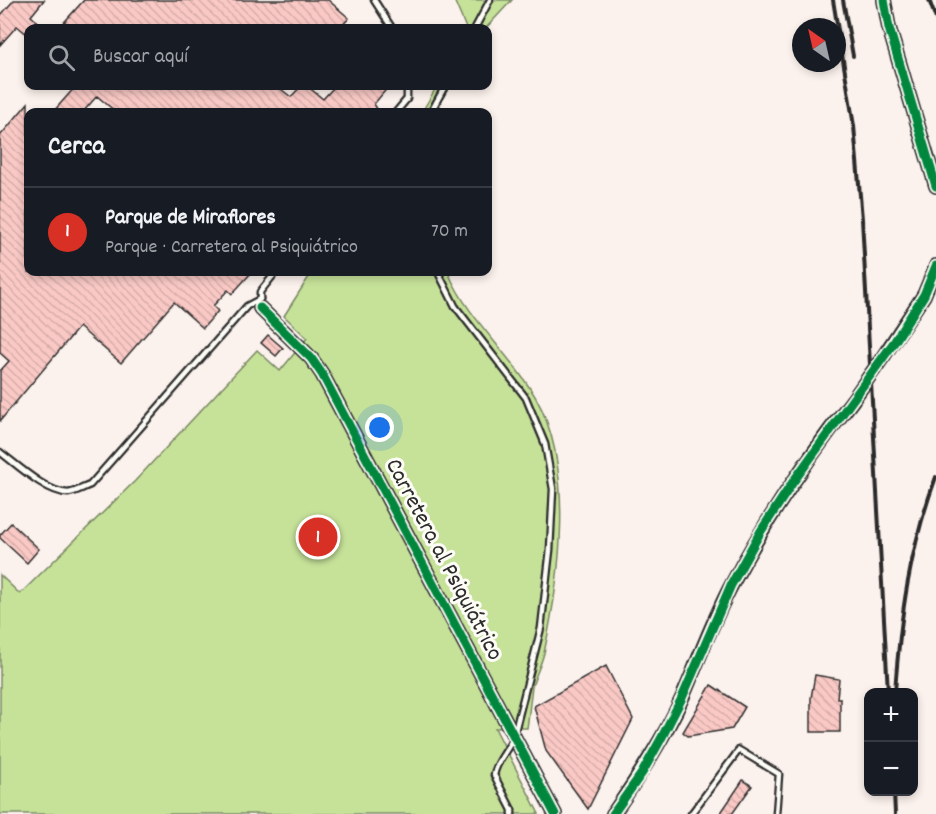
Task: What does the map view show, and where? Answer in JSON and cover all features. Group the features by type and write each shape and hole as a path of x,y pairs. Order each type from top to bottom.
{"street":[{"path":"884,0 889,28 936,186"},
{"path":"614,814 661,739 682,698 731,585 761,531 924,295 936,266"},
{"name":"Carretera al Psiquiátrico","path":"260,303 312,358 322,374 555,814"}],"lane":[{"path":"374,0 389,24"},
{"path":"477,24 490,0"},
{"path":"399,108 406,99 407,90"},
{"path":"433,108 443,90"},
{"path":"0,452 42,483 57,491 66,493 77,491 90,485 247,306 260,303 260,292 273,276"},
{"path":"440,276 455,306 526,398 545,444 553,489 550,550 541,628 514,735 510,747 499,760 494,775 512,814"},
{"path":"691,814 739,750 779,774 776,814"}],"green space":[{"path":"454,0 512,0 490,24 464,24"},
{"path":"435,90 447,90 436,108 424,108"},
{"path":"309,276 450,276 478,322 514,366 536,398 548,426 556,457 560,489 561,524 555,592 543,657 532,687 527,728 495,728 539,814 0,814 0,575 20,594 135,481 257,350 280,371 307,338 284,316"}],"building":[{"path":"14,0 44,0 31,16 40,24 24,24 24,32 17,26 0,45 0,16"},
{"path":"84,0 328,0 349,18 344,24 63,24"},
{"path":"72,90 282,90 291,97 297,90 312,90 323,99 331,90 386,90 374,104 376,108 111,108 97,96 86,108 57,108"},
{"path":"28,103 28,108 24,108 24,276 248,276 232,294 228,290 213,306 218,311 203,328 174,302 121,363 79,327 0,421 0,371 9,361 0,353 0,136"},
{"path":"268,335 283,348 276,356 261,343"},
{"path":"11,523 39,549 27,563 0,538"},
{"path":"606,666 633,719 588,809 546,751 534,706"},
{"path":"815,675 839,679 837,698 840,698 840,732 811,732 811,698"},
{"path":"711,685 745,707 732,729 688,736 683,732"},
{"path":"743,780 752,786 732,814 720,814"}],"railway":[{"path":"833,0 854,126 862,219 888,688"},
{"path":"843,0 853,56"},
{"path":"929,0 936,19"},
{"path":"895,688 900,637 913,556 936,477"},
{"path":"894,796 895,814"}],"cycle path":[{"path":"884,0 889,28 936,186"},
{"path":"613,814 642,773 661,739 682,698 731,585 761,531 793,482 895,341 924,295 936,266"},
{"path":"260,308 311,358 322,374 555,814"}],"place":[{"name":"Parque de Miraflores","path":"318,537"}]}
